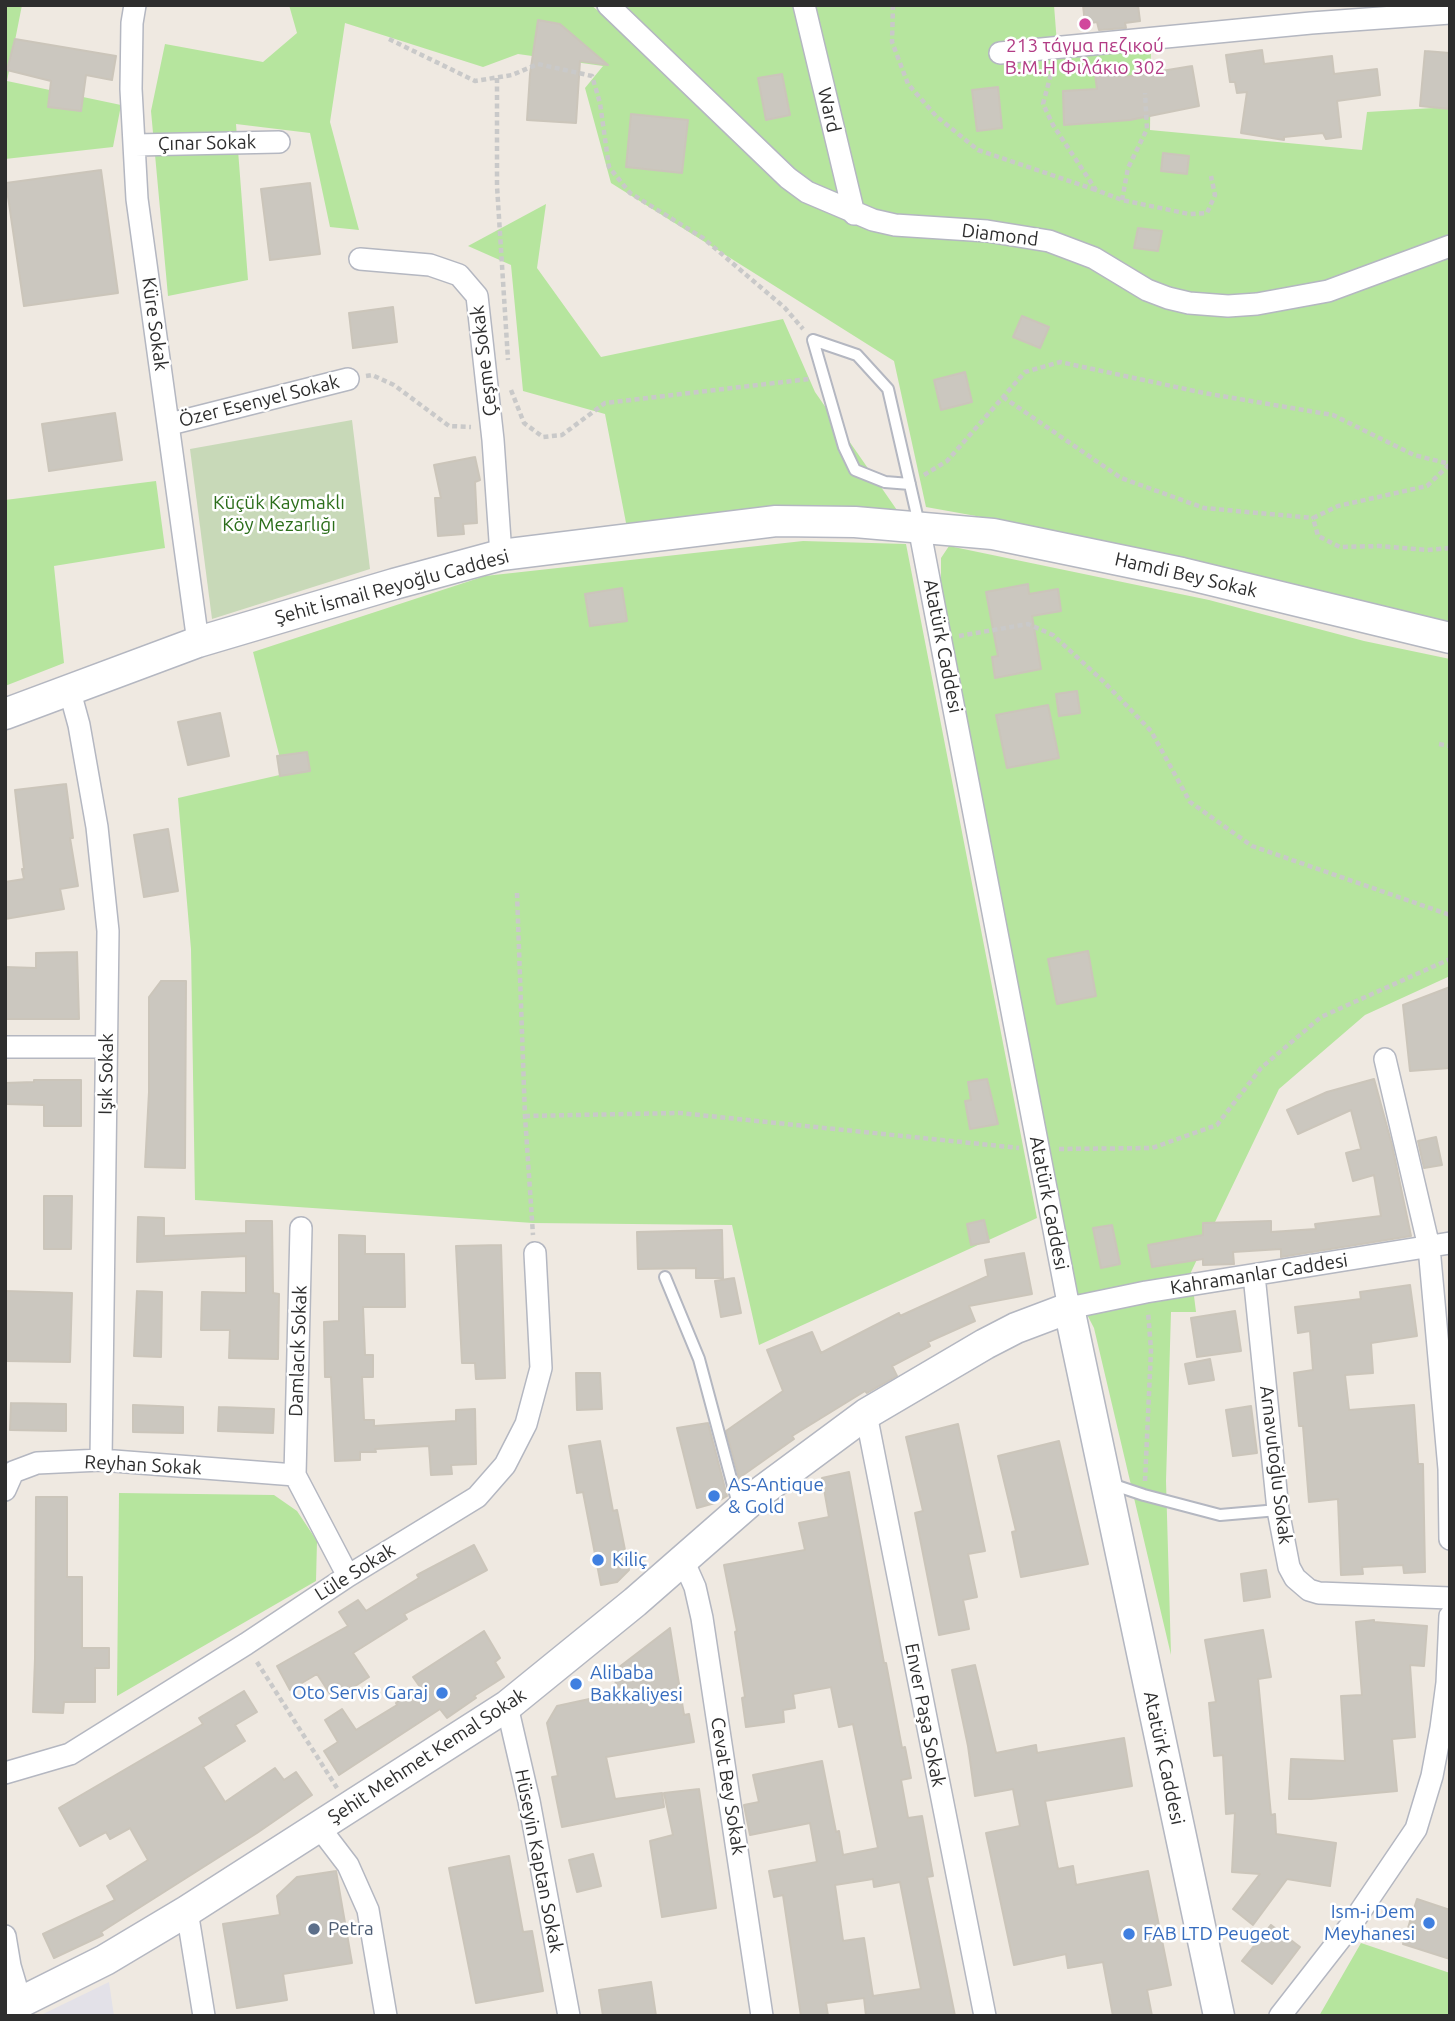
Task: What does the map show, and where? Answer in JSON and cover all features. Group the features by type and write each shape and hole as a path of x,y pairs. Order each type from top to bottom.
{"street":[{"name":"Küre Sokak","path":"135,5 132,23 131,89 137,200 198,642"},
{"name":"Diamond","path":"608,5 788,178 807,192 854,214 895,225 987,231 1049,241 1094,258 1168,298 1189,303 1228,306 1257,304 1328,291 1450,246"},
{"name":"Ward","path":"804,5 854,214"},
{"path":"1000,53 1079,46 1310,14 1450,13"},
{"name":"Çınar Sokak","path":"135,145 279,142"},
{"name":"Çeşme Sokak","path":"360,259 430,265 459,275 477,296 492,429 501,555"},
{"name":"Özer Esenyel Sokak","path":"170,424 348,379"},
{"name":"Şehit İsmail Reyoğlu Caddesi","path":"5,714 70,692 198,642 394,583 501,555 776,521 855,522 919,527"},
{"name":"Hamdi Bey Sokak","path":"919,527 993,534 1182,573 1450,638"},
{"name":"Atatürk Caddesi","path":"919,527 1069,1308 1219,2016"},
{"name":"Işık Sokak","path":"70,692 79,725 97,827 108,931 101,1461"},
{"path":"5,1047 106,1047"},
{"path":"1385,1059 1439,1245 1450,1539"},
{"name":"Damlacık Sokak","path":"295,1475 301,1228"},
{"name":"Kahramanlar Caddesi","path":"1069,1308 1146,1292 1439,1245"},
{"name":"Lüle Sokak","path":"5,1773 70,1754 477,1497 505,1465 526,1424 541,1368 535,1253"},
{"name":"Arnavutoğlu Sokak","path":"1255,1275 1278,1510 1289,1567 1295,1578 1309,1590 1319,1593 1450,1598"},
{"name":"Şehit Mehmet Kemal Sokak","path":"13,2006 105,1961 507,1706 740,1511 866,1414 985,1344 1016,1328 1069,1308"},
{"name":"Enver Paşa Sokak","path":"866,1414 985,2016"},
{"name":"Reyhan Sokak","path":"5,1490 13,1472 37,1462 101,1461 295,1475"},
{"path":"295,1475 348,1576"},
{"name":"Cevat Bey Sokak","path":"683,1560 695,1587 702,1618 762,2016"},
{"path":"1280,2016 1351,1925 1416,1829 1432,1776 1441,1728 1447,1683 1450,1616"},
{"name":"Hüseyin Kaptan Sokak","path":"507,1706 529,1801 569,2016"},
{"path":"319,1827 348,1865 368,1910 386,2016"},
{"path":"187,1911 204,2016"},
{"path":"5,1936 13,2006"}],"lane":[{"path":"813,340 844,447 855,470 885,482 910,484"},
{"name":"Atatürk Caddesi","path":"813,340 856,355 888,389 919,527"},
{"path":"665,1277 699,1359 740,1511"},
{"path":"1106,1482 1220,1516 1278,1510"}],"path":[{"path":"893,5 892,42 908,84 936,116 978,150 1122,200 1189,214 1207,213 1215,195 1211,176"},
{"path":"389,39 475,81 512,75 538,64 592,76 600,103 609,167 630,193 703,238 785,308 813,340"},
{"path":"1079,46 1051,74 1043,104 1096,190"},
{"path":"497,78 498,186 509,374"},
{"path":"1122,200 1128,168 1147,129 1145,93"},
{"path":"910,484 947,461 1025,372 1060,362 1204,393 1333,415 1413,455 1450,464"},
{"path":"348,379 372,375 394,385 449,426 492,429"},
{"path":"510,387 524,422 543,437 562,435 605,403 824,377"},
{"path":"1003,397 1121,478 1204,508 1313,518 1338,506 1427,486 1450,464"},
{"path":"1313,518 1318,536 1340,547 1379,546 1427,550 1450,548"},
{"path":"942,639 1028,624 1053,635 1104,682 1151,731 1190,802 1200,810 1252,846 1450,915"},
{"path":"1439,744 1450,746"},
{"path":"517,893 525,1116 535,1253"},
{"path":"1144,1495 1151,1350 1146,1292"},
{"path":"246,1644 349,1806"}],"shaded area":[{"path":"109,1982 114,2016 39,2016"}],"green space":[{"path":"5,5 22,5 7,81 121,105 113,147 5,159"},
{"path":"289,5 591,5 630,37 600,5 1054,5 1058,57 1151,49 1150,130 1362,150 1367,112 1450,107 1450,624 976,516 926,507 894,361 611,183 585,88 603,66 518,54 483,67 345,23 330,122 359,230 330,227 310,133 236,124 248,280 168,296 151,111 165,44 263,62 297,33"},
{"path":"546,204 537,268 601,357 783,319 815,392 899,513 627,528 605,414 523,391 511,265 468,246"},
{"name":"Küçük Kaymaklı Köy Mezarlığı","path":"352,420 370,569 212,619 190,449"},
{"path":"156,481 165,548 54,566 64,663 5,686 5,500"},
{"path":"803,541 906,544 1037,1218 759,1345 732,1225 533,1223 195,1200 191,949 178,798 284,774 253,652 485,576"},
{"path":"949,546 1209,600 1364,641 1450,659 1450,976 1365,1015 1279,1089 1191,1272 1196,1312 1171,1312 1166,1481 1171,1655 1094,1328 1077,1295 941,582 941,558"},
{"path":"119,1493 274,1495 297,1511 317,1541 316,1581 117,1696"},
{"path":"1361,1943 1450,1973 1450,2016 1319,2016"}],"building":[{"path":"1083,5 1138,5 1140,21 1125,23 1126,28 1099,30 1097,22 1085,24"},
{"path":"538,20 560,24 608,65 580,61 576,123 527,120"},
{"path":"15,39 116,56 112,80 86,75 81,111 48,107 51,81 7,70"},
{"path":"1262,50 1264,64 1332,56 1334,74 1377,69 1380,95 1337,101 1341,137 1326,139 1323,133 1284,137 1284,140 1241,133 1247,92 1237,93 1235,82 1230,82 1226,55"},
{"path":"1425,51 1450,53 1450,109 1420,106"},
{"path":"1192,66 1199,106 1130,120 1064,125 1063,91 1097,89 1095,74 1125,71 1125,77"},
{"path":"782,74 790,115 766,120 758,78"},
{"path":"998,87 1002,128 977,131 972,90"},
{"path":"631,114 688,120 682,173 626,167"},
{"path":"1163,153 1189,156 1187,174 1161,171"},
{"path":"101,170 118,293 24,306 6,183"},
{"path":"310,183 320,254 270,260 261,189"},
{"path":"1138,228 1162,231 1158,251 1134,248"},
{"path":"393,307 397,342 353,348 349,313"},
{"path":"1022,316 1049,327 1040,348 1013,337"},
{"path":"965,372 972,402 941,410 934,380"},
{"path":"115,413 122,460 49,471 42,424"},
{"path":"475,457 480,480 475,482 477,523 463,524 464,534 438,536 435,498 441,498 434,465"},
{"path":"1028,584 1029,594 1058,589 1061,611 1032,616 1041,669 995,678 992,657 998,656 986,592"},
{"path":"622,588 627,621 590,626 585,594"},
{"path":"1077,691 1080,713 1059,716 1056,694"},
{"path":"1048,705 1059,758 1007,768 996,715"},
{"path":"220,713 229,756 188,765 178,722"},
{"path":"307,752 310,771 280,776 277,756"},
{"path":"66,784 73,838 70,838 78,886 60,889 64,909 5,919 5,882 24,879 15,790"},
{"path":"168,829 178,891 144,897 134,835"},
{"path":"1088,951 1096,996 1057,1004 1048,959"},
{"path":"77,952 79,1019 5,1019 5,967 36,968 36,953"},
{"path":"161,981 186,981 185,1168 145,1167 149,1092 149,997"},
{"path":"1450,987 1450,1068 1410,1071 1403,1005"},
{"path":"987,1079 998,1124 970,1129 965,1101 971,1100 968,1082"},
{"path":"1374,1079 1392,1145 1411,1236 1281,1257 1281,1249 1233,1252 1234,1264 1203,1265 1203,1259 1152,1267 1148,1245 1203,1235 1203,1223 1271,1221 1271,1232 1316,1229 1315,1224 1381,1216 1374,1175 1353,1181 1346,1153 1361,1149 1351,1110 1298,1134 1287,1110 1327,1092"},
{"path":"81,1080 81,1126 44,1126 44,1105 5,1104 5,1083"},
{"path":"1436,1137 1442,1165 1424,1168 1418,1141"},
{"path":"44,1196 72,1196 71,1249 44,1249"},
{"path":"138,1217 164,1218 164,1236 246,1233 246,1221 272,1221 273,1293 279,1294 278,1359 229,1358 230,1330 201,1330 202,1292 246,1293 246,1256 137,1262"},
{"path":"984,1220 989,1242 971,1245 967,1224"},
{"path":"1112,1225 1120,1264 1101,1268 1093,1228"},
{"path":"722,1230 723,1278 696,1278 696,1268 638,1269 637,1232"},
{"path":"339,1235 365,1236 365,1254 404,1254 405,1307 363,1307 365,1355 373,1355 373,1377 362,1377 364,1420 374,1420 374,1426 456,1421 456,1410 475,1409 476,1464 451,1465 452,1474 431,1475 429,1446 375,1449 376,1452 360,1452 360,1460 335,1461 331,1377 325,1377 324,1322 339,1321"},
{"path":"501,1245 505,1378 476,1379 475,1363 462,1363 456,1246"},
{"path":"1024,1253 1032,1294 969,1306 975,1321 928,1342 930,1346 892,1366 897,1376 867,1393 865,1391 792,1436 794,1439 739,1478 726,1431 783,1391 767,1350 812,1332 821,1353 899,1313 900,1316 988,1276 985,1260"},
{"path":"734,1278 741,1313 721,1317 715,1281"},
{"path":"1410,1285 1417,1336 1371,1343 1373,1373 1345,1375 1349,1410 1414,1405 1418,1464 1423,1464 1425,1572 1404,1573 1403,1565 1362,1567 1363,1574 1341,1575 1338,1499 1309,1502 1303,1426 1299,1426 1294,1373 1313,1370 1310,1331 1298,1333 1295,1307 1361,1299 1360,1292"},
{"path":"5,1291 72,1293 70,1362 5,1361"},
{"path":"137,1291 162,1292 161,1357 134,1356"},
{"path":"1235,1311 1241,1351 1197,1357 1191,1318"},
{"path":"1210,1359 1214,1380 1189,1384 1185,1364"},
{"path":"576,1373 600,1373 602,1409 577,1410"},
{"path":"11,1403 66,1404 66,1431 10,1430"},
{"path":"133,1405 183,1407 183,1433 133,1432"},
{"path":"1251,1406 1257,1453 1233,1456 1226,1410"},
{"path":"219,1407 274,1409 273,1433 218,1431"},
{"path":"708,1423 727,1496 697,1508 677,1428"},
{"path":"958,1424 985,1551 968,1554 977,1597 963,1600 969,1629 939,1635 915,1513 923,1511 906,1437"},
{"path":"600,1441 613,1511 617,1510 629,1570 617,1582 601,1585 583,1492 577,1493 569,1446"},
{"path":"1059,1441 1088,1564 1021,1577 1012,1532 1016,1531 998,1456"},
{"path":"849,1472 884,1663 911,1778 901,1780 908,1818 922,1816 933,1876 927,1877 955,2016 866,2016 864,1998 826,2003 828,2016 801,2016 783,1895 774,1897 769,1871 817,1862 810,1823 750,1835 744,1805 759,1802 753,1775 822,1761 843,1855 878,1848 853,1724 839,1727 831,1687 793,1694 795,1708 783,1710 784,1722 746,1727 737,1631 724,1565 805,1550 799,1523 829,1517 822,1478","holes":["873,1879 874,1887 900,1882 921,1989 873,1996 864,1938 843,1941 835,1885"]},
{"path":"36,1497 67,1497 67,1577 82,1577 82,1648 109,1648 109,1668 95,1668 95,1702 64,1702 63,1713 33,1712"},
{"path":"474,1545 487,1570 404,1614 407,1619 353,1653 369,1677 334,1700 317,1674 290,1690 277,1666 348,1626 339,1612 358,1600 366,1611 419,1578 417,1575"},
{"path":"1266,1570 1270,1597 1244,1601 1241,1574"},
{"path":"1374,1620 1427,1626 1424,1666 1410,1665 1415,1737 1392,1739 1397,1791 1289,1799 1291,1759 1345,1761 1341,1696 1362,1695 1356,1622"},
{"path":"670,1628 684,1715 689,1714 694,1742 606,1757 615,1799 662,1793 664,1807 562,1827 552,1777 558,1776 547,1723 557,1706 617,1693 614,1671"},
{"path":"1263,1630 1271,1677 1258,1679 1271,1815 1275,1814 1276,1834 1336,1843 1330,1886 1287,1879 1253,1925 1233,1909 1260,1874 1232,1872 1235,1813 1226,1814 1223,1755 1214,1756 1209,1703 1216,1702 1205,1640"},
{"path":"484,1631 500,1658 495,1662 504,1677 447,1718 440,1709 339,1775 324,1751 338,1742 325,1720 342,1709 356,1730 397,1705 396,1703 420,1687 413,1677"},
{"path":"975,1665 996,1753 1036,1745 1037,1753 1124,1738 1132,1786 1045,1801 1058,1869 1073,1866 1076,1885 1148,1871 1171,1985 1147,1990 1152,2016 1113,2016 1103,1962 1068,1968 1066,1954 1014,1965 986,1833 1020,1826 1013,1789 975,1796 952,1670"},
{"path":"244,1691 257,1712 235,1725 245,1741 203,1767 225,1802 275,1768 284,1780 296,1772 312,1795 101,1932 103,1935 54,1958 43,1934 115,1900 107,1886 148,1860 130,1828 110,1839 106,1832 80,1846 59,1808 203,1724 199,1718"},
{"path":"699,1789 716,1908 662,1917 650,1841 673,1835 664,1793"},
{"path":"593,1854 601,1886 577,1892 569,1860"},
{"path":"509,1856 523,1932 532,1931 543,1991 476,2003 449,1868"},
{"path":"336,1871 352,1963 283,1974 287,2000 237,2008 223,1924 280,1915 277,1896 297,1877"},
{"path":"1417,1899 1450,1910 1450,1959 1403,1944"},
{"path":"1271,1925 1300,1947 1272,1984 1242,1961"},
{"path":"651,1982 656,2016 603,2016 599,1990"}],"place":[{"name":"213 τάγμα πεζικού B.M.H Φιλάκιο 302","path":"1085,24"},
{"name":"AS-Antique & Gold","path":"714,1496"},
{"name":"Kiliç","path":"598,1560"},
{"name":"Alibaba Bakkaliyesi","path":"576,1684"},
{"name":"Oto Servis Garaj","path":"442,1693"},
{"name":"Ism-i Dem Meyhanesi","path":"1429,1923"},
{"name":"Petra","path":"314,1929"},
{"name":"FAB LTD Peugeot","path":"1129,1934"}]}
